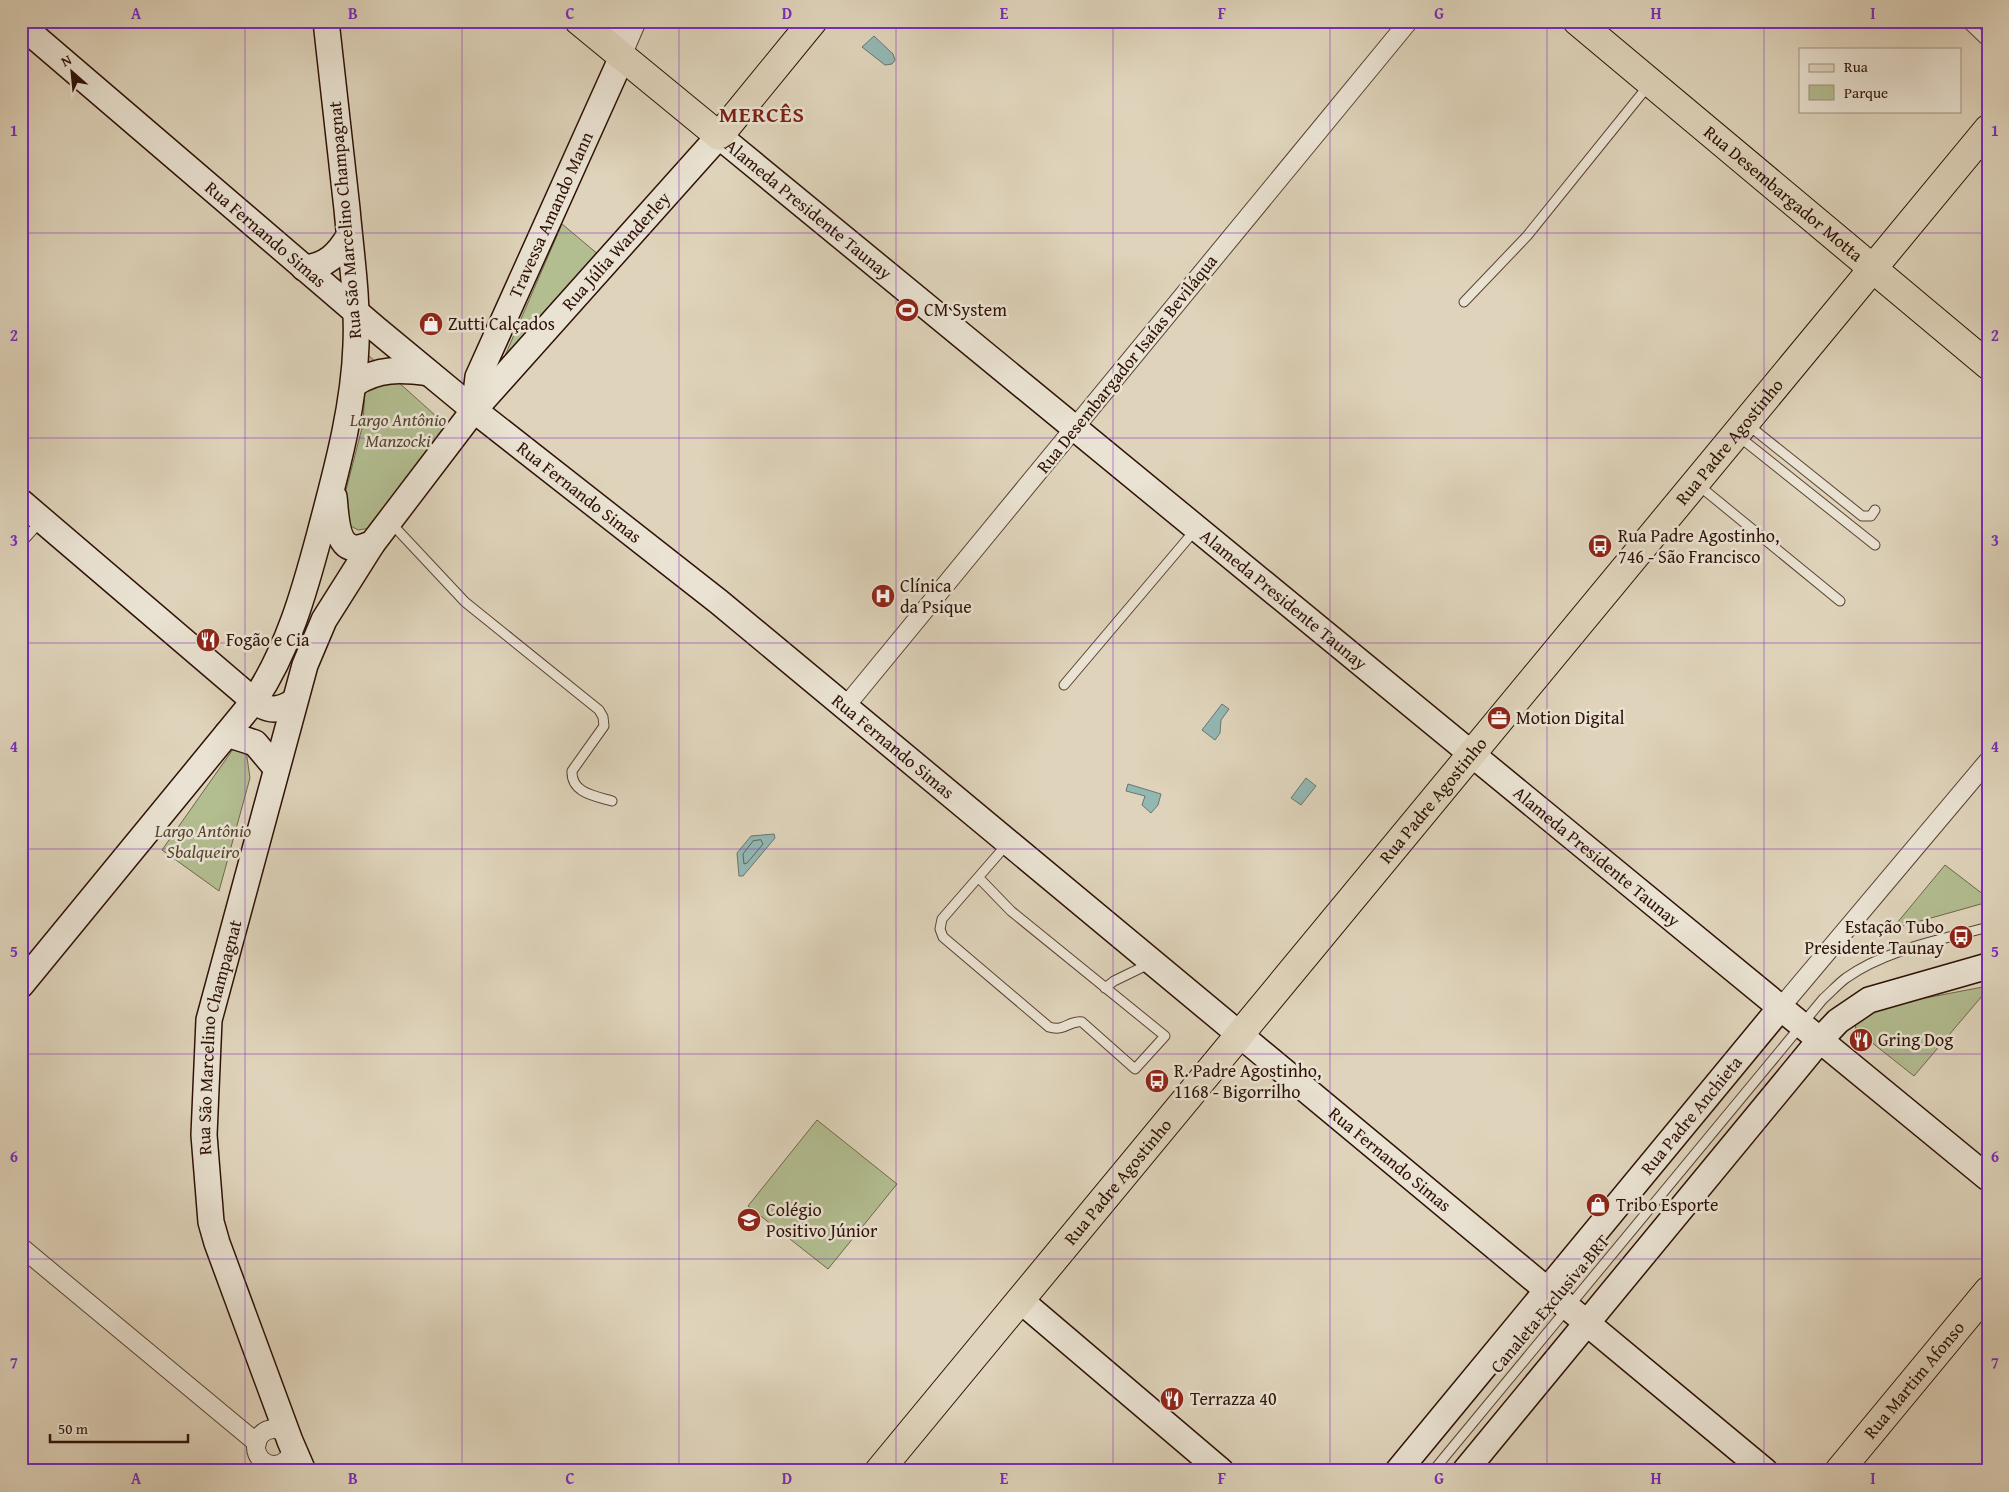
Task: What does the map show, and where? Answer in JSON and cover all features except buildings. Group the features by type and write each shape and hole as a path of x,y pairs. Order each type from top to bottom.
{"main road":[{"name":"Rua São Marcelino Champagnat","path":"254,701 270,677 286,644 311,568 332,488 354,384 356,312 326,21"},
{"name":"Alameda Presidente Taunay","path":"579,21 1988,1178"},
{"path":"615,21 622,57"},
{"name":"Rua Júlia Wanderley","path":"335,603 372,544 474,410 719,136 813,21"},
{"name":"Rua Desembargador Motta","path":"1578,21 1988,365"},
{"name":"Rua Fernando Simas","path":"21,25 429,373 719,602 1765,1471"},
{"name":"Travessa Amando Mann","path":"474,410 478,376 622,57"},
{"name":"Rua Padre Agostinho","path":"879,1471 1470,753 1988,129"},
{"path":"304,268 314,267 331,260 338,254 349,236"},
{"path":"354,384 377,372 389,370 429,373"},
{"path":"332,488 341,539 347,545 356,548 372,544"},
{"path":"21,502 266,710 280,710 294,702"},
{"name":"Rua São Marcelino Champagnat","path":"304,1471 290,1441 211,1222 204,1135 208,1020 294,702 313,640 335,603"},
{"path":"21,985 254,701"},
{"path":"227,734 255,743 276,768"},
{"path":"1465,1471 1578,1315 1811,1032 1838,1021 1869,1000 1988,966"},
{"name":"Rua Padre Anchieta","path":"1398,1471 1781,1007"},
{"name":"Rua Martim Afonso","path":"1839,1471 1988,1291"},
{"path":"1020,1300 1221,1471"}],"street":[{"name":"Travessa Amando Mann","path":"622,57 638,21"},
{"name":"Rua Desembargador Isaías Beviláqua","path":"846,707 1408,21"},
{"name":"Rua Padre Anchieta","path":"1781,1007 1988,761"},
{"path":"21,1247 257,1458 272,1465 283,1462 291,1453 290,1441 284,1433 273,1430 263,1434 257,1458"}],"lane":[{"path":"1965,21 1988,43"},
{"path":"1464,302 1527,236 1650,82"},
{"path":"1740,428 1862,516 1871,516 1875,510"},
{"path":"1740,428 1875,545"},
{"path":"1695,482 1840,601"},
{"path":"21,543 42,520"},
{"path":"390,522 465,602 599,710 604,717 604,726 572,770 572,779 576,787 584,792 612,801"},
{"path":"1064,685 1196,528"},
{"path":"979,878 1011,911 1165,1036 1135,1069 1082,1022 1077,1021 1058,1030 1049,1027 943,937 940,930 942,919 1009,842"},
{"path":"1811,1032 1823,999 1846,978 1872,963 1910,949 1988,927"},
{"path":"1105,988 1114,981 1153,962"},
{"name":"Canaleta Exclusiva BRT","path":"1433,1471 1578,1315"}],"green space":[{"path":"562,224 599,255 491,388"},
{"name":"Largo Antônio Manzocki","path":"367,354 446,425 371,528 358,530 349,525 344,498 363,424"},
{"name":"Largo Antônio Sbalqueiro","path":"236,745 242,748 247,757 250,778 219,891 162,850"},
{"path":"1945,865 1988,898 1988,902 1892,929"},
{"path":"1988,986 1988,989 1914,1076 1856,1030 1855,1021 1868,1009"},
{"path":"817,1120 897,1184 828,1269 748,1206"}],"water":[{"path":"874,36 893,54 895,60 892,64 885,65 862,47"},
{"path":"1222,704 1229,709 1221,720 1220,733 1215,740 1202,730"},
{"path":"1306,778 1316,786 1301,805 1291,798"},
{"path":"1128,784 1161,794 1158,805 1151,813 1142,805 1145,796 1126,791"},
{"path":"774,834 775,838 743,876 739,876 737,853 751,836"}],"place":[{"name":"CM System","path":"907,310"},
{"name":"Zutti Calçados","path":"431,324"},
{"name":"Rua Padre Agostinho, 746 - São Francisco","path":"1600,546"},
{"name":"Clínica da Psique","path":"883,596"},
{"name":"Fogão e Cia","path":"208,640"},
{"name":"Motion Digital","path":"1499,718"},
{"name":"Estação Tubo Presidente Taunay","path":"1961,937"},
{"name":"Gring Dog","path":"1861,1040"},
{"name":"R. Padre Agostinho, 1168 - Bigorrilho","path":"1157,1081"},
{"name":"Tribo Esporte","path":"1598,1205"},
{"name":"Colégio Positivo Júnior","path":"749,1220"},
{"name":"Terrazza 40","path":"1172,1399"}],"district":[{"name":"MERCÊS","path":"762,114"}]}
